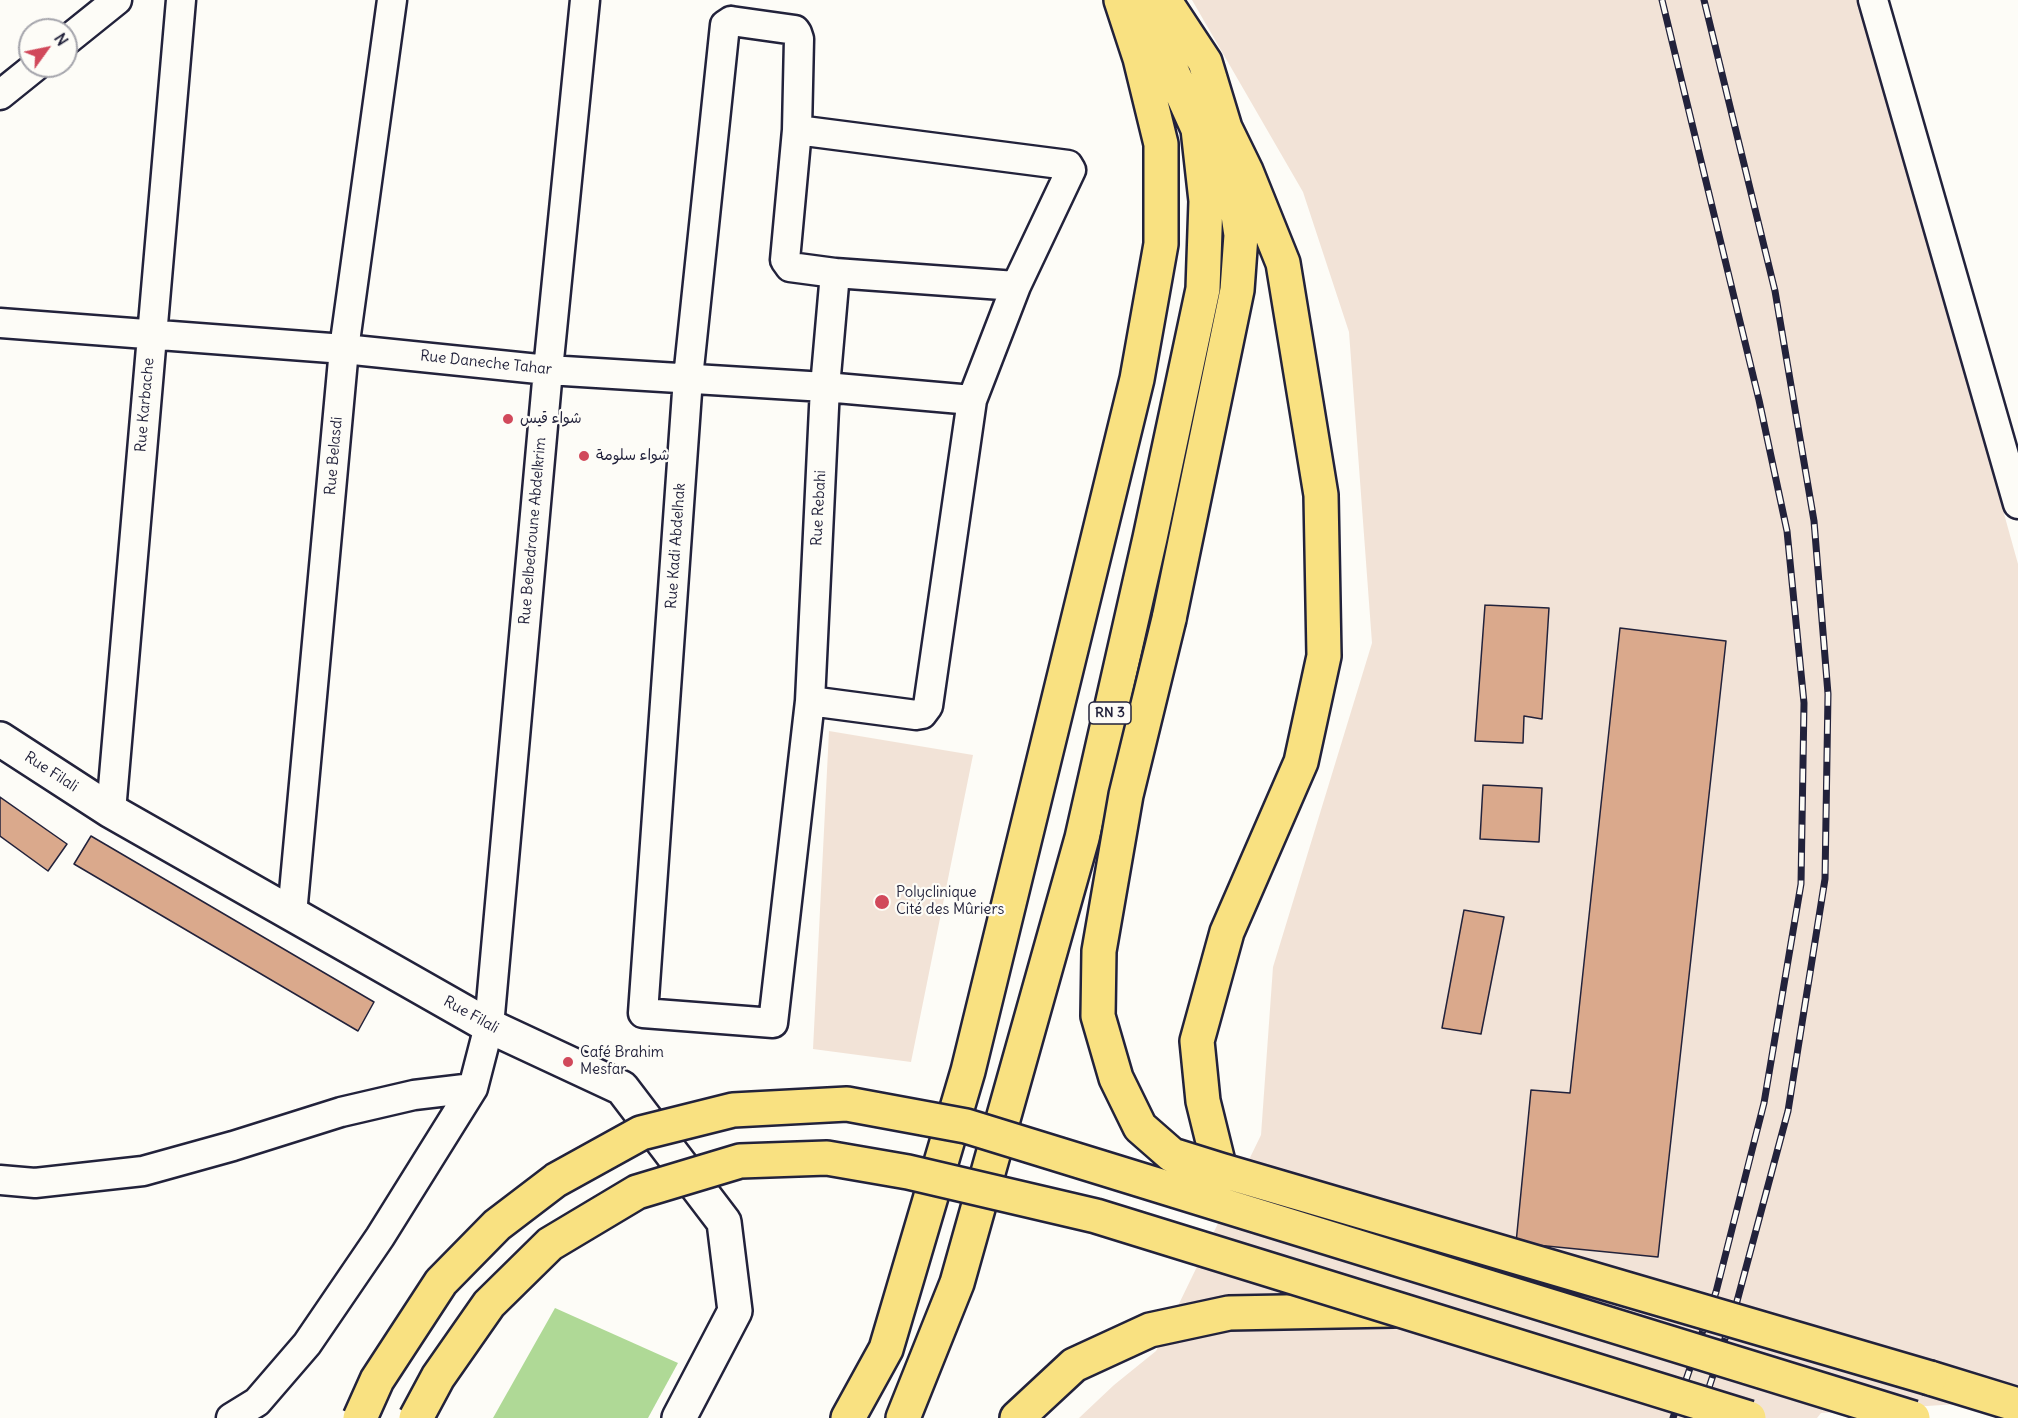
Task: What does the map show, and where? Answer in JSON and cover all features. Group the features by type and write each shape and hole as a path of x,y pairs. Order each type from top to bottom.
{"main road":[{"path":"849,1418 886,1349 968,1071 1137,379 1161,244 1161,144 1140,58 1121,0"},
{"name":"RN 3","path":"903,1418 957,1283 1082,838 1150,538 1203,289 1206,201 1198,129 1140,0"},
{"path":"1164,0 1205,62 1225,128 1241,235 1237,290 1169,619 1126,795 1099,951 1098,1016 1116,1078 1140,1126 1172,1155 2018,1405"},
{"path":"1220,1170 1203,1101 1197,1041 1227,932 1301,762 1324,656 1320,495 1283,263 1246,171 1225,128"},
{"path":"360,1418 377,1380 441,1282 497,1225 556,1180 641,1134 733,1110 847,1104 966,1126 1913,1418"},
{"path":"416,1418 438,1377 489,1304 550,1244 637,1192 740,1161 827,1158 908,1172 1096,1216 1749,1418"},
{"path":"1017,1418 1074,1365 1150,1330 1229,1313 1403,1310"}],"street":[{"path":"78,32 117,0"},
{"name":"Rue Karbache","path":"111,811 180,0"},
{"name":"Rue Belasdi","path":"292,915 344,349 392,0"},
{"name":"Rue Belbedroune Abdelkrim","path":"231,1418 257,1402 307,1344 380,1237 473,1089 489,1026 548,370 585,0"},
{"path":"1873,0 2018,504"},
{"name":"Rue Kadi Abdelhak","path":"773,1023 643,1013 688,378 725,25 731,21 795,30 797,33 799,39 797,130"},
{"path":"0,95 21,78"},
{"path":"810,701 916,715 922,714 928,706 972,400 1016,286 1071,170 1070,166 797,130 785,260 790,267 835,273 1016,286"},
{"name":"Rue Rebahi","path":"773,1023 810,701 825,387 835,273"},
{"name":"Rue Daneche Tahar","path":"0,323 344,349 548,370 825,387 972,400"},
{"name":"Rue Filali","path":"0,739 111,811 489,1026 622,1088 724,1222 735,1311 679,1418"},
{"path":"0,1180 35,1183 143,1171 341,1112 414,1095 473,1089"}],"shaded area":[{"path":"1192,0 1861,0 2018,564 2018,1400 1821,1413 1817,1418 1079,1418 1114,1385 1156,1351 1261,1135 1273,967 1372,643 1349,332 1303,192"},
{"name":"Polyclinique Cité des Mûriers","path":"829,731 973,755 911,1062 813,1049"}],"green space":[{"path":"555,1308 678,1363 648,1418 493,1418"}],"building":[{"path":"1485,605 1549,608 1542,719 1524,716 1523,743 1475,741"},
{"path":"1620,628 1726,641 1658,1257 1516,1243 1531,1090 1570,1093"},
{"path":"1483,785 1542,788 1539,842 1480,839"},
{"path":"0,797 67,844 48,871 0,836"},
{"path":"91,836 374,1002 358,1031 74,864"},
{"path":"1464,910 1504,917 1481,1034 1442,1028"}],"railway":[{"path":"1662,0 1759,400 1787,531 1804,703 1801,884 1764,1103 1716,1292 1673,1418"},
{"path":"1699,1418 1736,1305 1788,1111 1825,879 1828,694 1814,521 1775,291 1704,0"}],"place":[{"name":"شواء قيس","path":"508,419"},
{"name":"شواء سلومة","path":"584,456"},
{"name":"Polyclinique Cité des Mûriers","path":"882,902"},
{"name":"Café Brahim Mesfar","path":"568,1062"}]}
